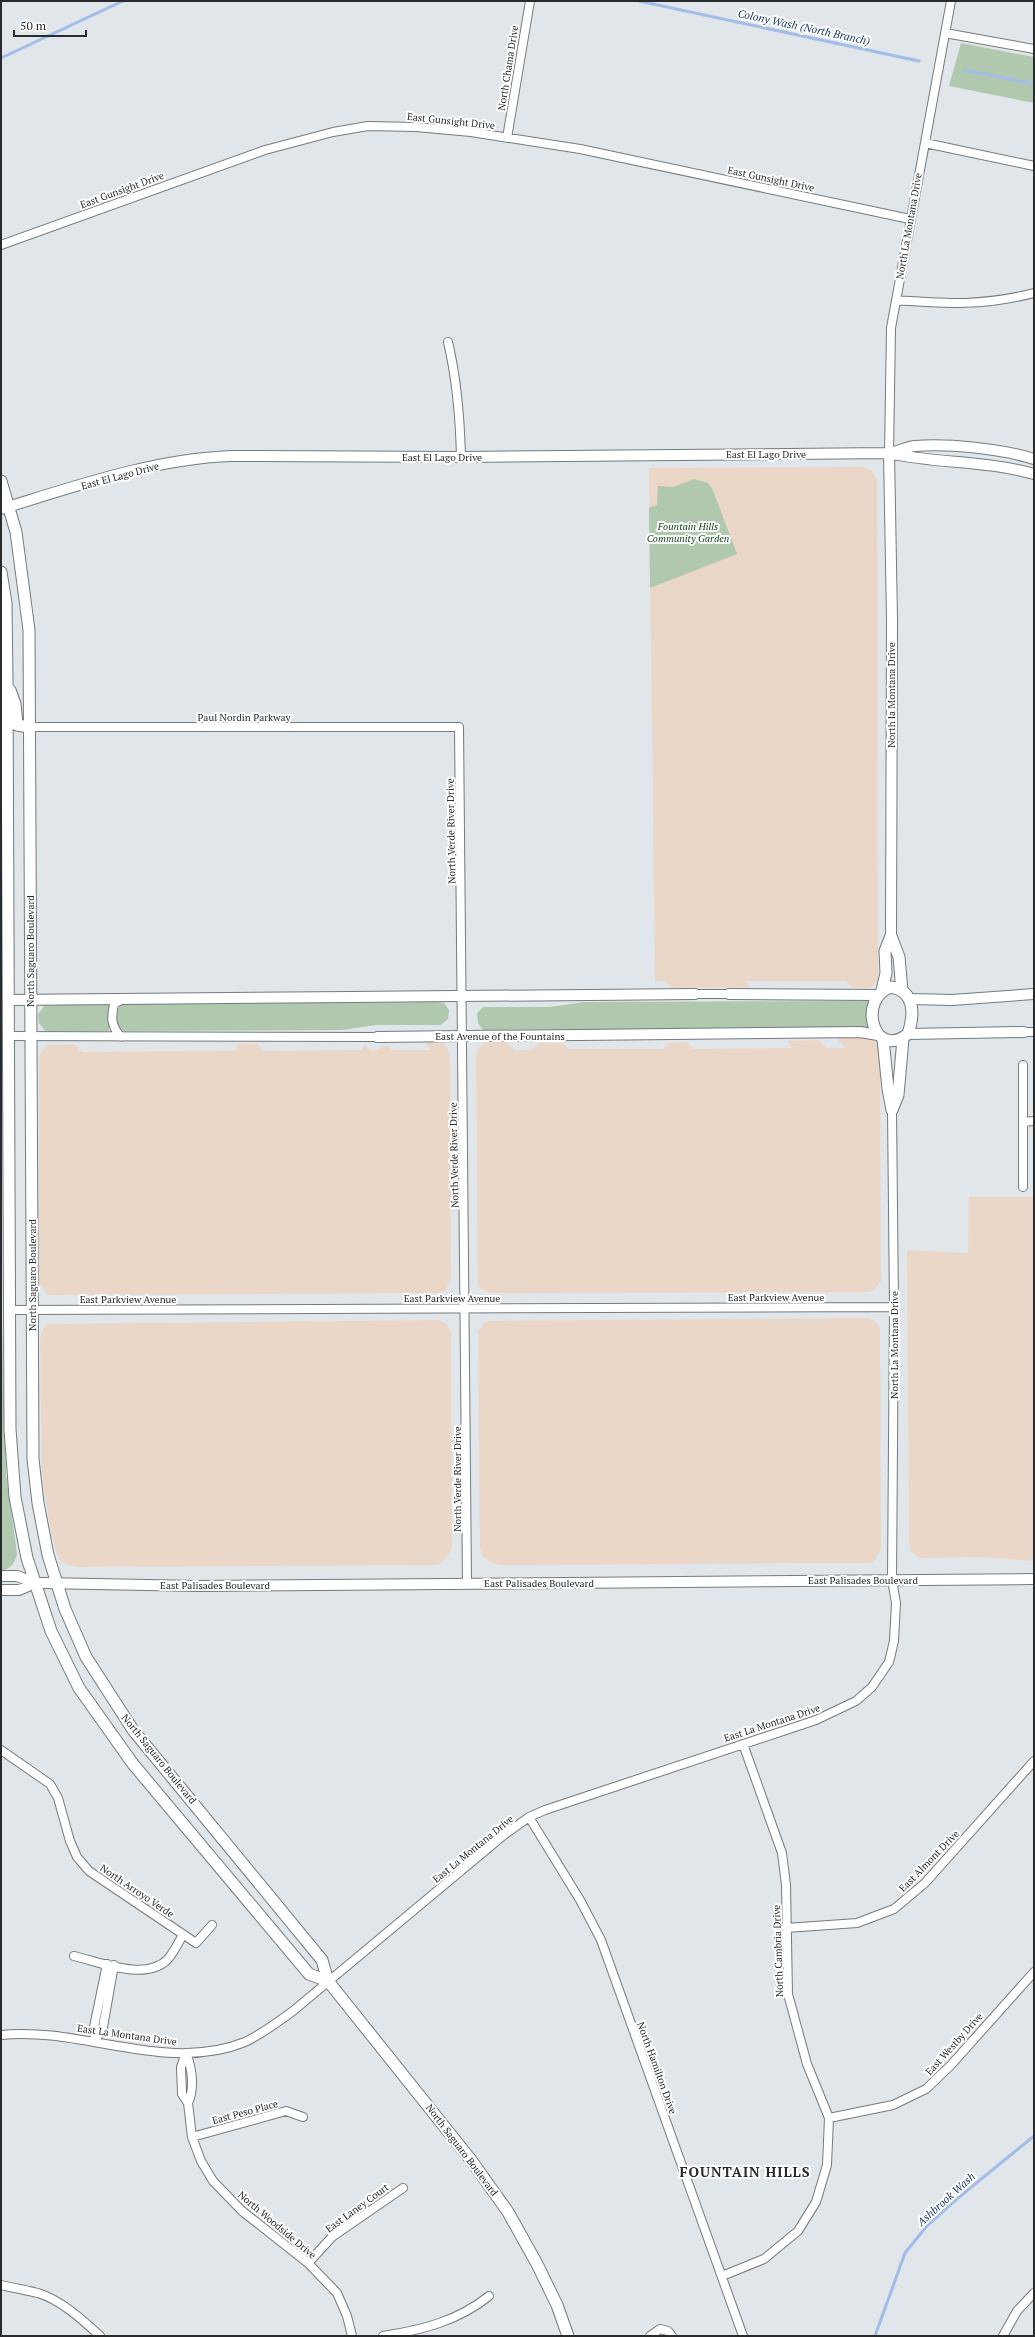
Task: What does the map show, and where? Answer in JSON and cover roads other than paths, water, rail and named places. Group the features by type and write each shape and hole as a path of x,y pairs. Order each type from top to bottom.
{"main road":[{"name":"North Saguaro Boulevard","path":"1,481 5,508 16,532 28,612 29,1000 34,1477 46,1545 56,1583 77,1638 105,1689 133,1730 322,1960 328,1981 471,2160 508,2212 537,2264 557,2305 568,2336"},
{"path":"1,572 6,603 7,680 8,1036 12,1476 21,1535 39,1583 51,1632 68,1668 108,1731 309,1974 328,1981"},
{"path":"7,680 15,704 17,725 29,727"},
{"path":"891,936 899,957 902,991"},
{"path":"880,993 891,987 902,991 910,999 912,1013 905,1037 893,1042 881,1037 873,1017 873,1007 880,993 886,973 885,952 891,936"},
{"name":"North La Montana Drive","path":"881,1037 892,1110"},
{"name":"North La Montana Drive","path":"892,1110 898,1095 905,1037"}],"street":[{"name":"North Chama Drive","path":"507,138 530,1"},
{"name":"North La Montana Drive","path":"889,453 889,357 891,328 951,1"},
{"path":"945,33 1034,50"},
{"name":"East Gunsight Drive","path":"1,245 265,150 341,130 368,126 416,126 580,149 910,219"},
{"path":"925,143 1034,166"},
{"path":"896,300 953,305 1004,301 1034,293"},
{"path":"448,342 456,377 460,413 461,457"},
{"name":"East El Lago Drive","path":"889,453 914,446 948,447 986,450 1034,459"},
{"name":"East El Lago Drive","path":"5,508 148,468 202,457 461,457 889,453 917,459 953,460 1003,466 1034,474"},
{"name":"North la Montana Drive","path":"889,453 892,619 891,936"},
{"name":"Paul Nordin Parkway","path":"29,727 459,727"},
{"name":"North Verde River Drive","path":"459,727 468,1583"},
{"path":"8,1000 125,997 462,997 880,993"},
{"path":"910,999 952,1000 1034,994"},
{"path":"121,1037 112,1025 112,1015 114,1004 125,997"},
{"name":"East Avenue of the Fountains","path":"8,1036 377,1037 860,1032 881,1037"},
{"path":"905,1037 1029,1032"},
{"path":"1023,1065 1023,1187"},
{"name":"North La Montana Drive","path":"892,1110 894,1307 892,1580"},
{"path":"1024,1122 1034,1121"},
{"name":"East Parkview Avenue","path":"10,1310 894,1307"},
{"path":"1,1576 17,1576 39,1583"},
{"name":"East Palisades Boulevard","path":"39,1583 206,1586 1034,1579"},
{"name":"East La Montana Drive","path":"1,2034 29,2033 95,2041 165,2052 186,2053 210,2051 244,2042 283,2018 504,1835 529,1817 593,1793 842,1710 856,1701 872,1688 889,1662 894,1641 896,1603 892,1580"},
{"path":"1,1590 20,1590 39,1583"},
{"name":"North Cambria Drive","path":"722,2276 764,2259 798,2232 816,2202 827,2165 829,2118 807,2064 788,1994 786,1885 782,1854 743,1744"},
{"name":"North Arroyo Verde","path":"1,1750 50,1784 58,1798 72,1846 77,1857 89,1871 196,1943 212,1925"},
{"name":"East Almont Drive","path":"786,1928 857,1923 894,1909 925,1883 1034,1761"},
{"name":"North Hamilton Drive","path":"529,1817 580,1900 601,1940 722,2276 742,2336"},
{"path":"74,1956 110,1965 148,1969 159,1966 168,1959 183,1935"},
{"path":"95,2041 103,2027 110,1965"},
{"name":"East Westby Drive","path":"829,2118 893,2105 926,2089 951,2065 1034,1972"},
{"name":"North Woodside Drive","path":"186,2053 181,2067 182,2094 188,2103 192,2137 201,2161 213,2181 242,2211 308,2263 337,2293 348,2316 352,2336"},
{"name":"East Peso Place","path":"192,2137 286,2112 303,2117"},
{"name":"East Laney Court","path":"308,2263 332,2237 403,2188"},
{"path":"1,2286 39,2293 63,2306 85,2322 100,2336"},
{"path":"1003,2336 1017,2311 1034,2293"},
{"path":"383,2336 403,2333 456,2317 471,2310 488,2296"},
{"path":"650,2336 660,2329 668,2331 672,2336"}],"waterway":[{"path":"1,58 123,1"},
{"name":"Colony Wash (North Branch)","path":"639,1 919,61"},
{"name":"Colony Wash (North Branch)","path":"964,70 1034,84"},
{"name":"Ashbrook Wash","path":"875,2336 905,2253 926,2227 958,2198 1034,2136"}],"district":[{"name":"FOUNTAIN HILLS","path":"745,2171"}],"park label":[{"name":"Fountain Hills Community Garden","path":"688,532"}]}
